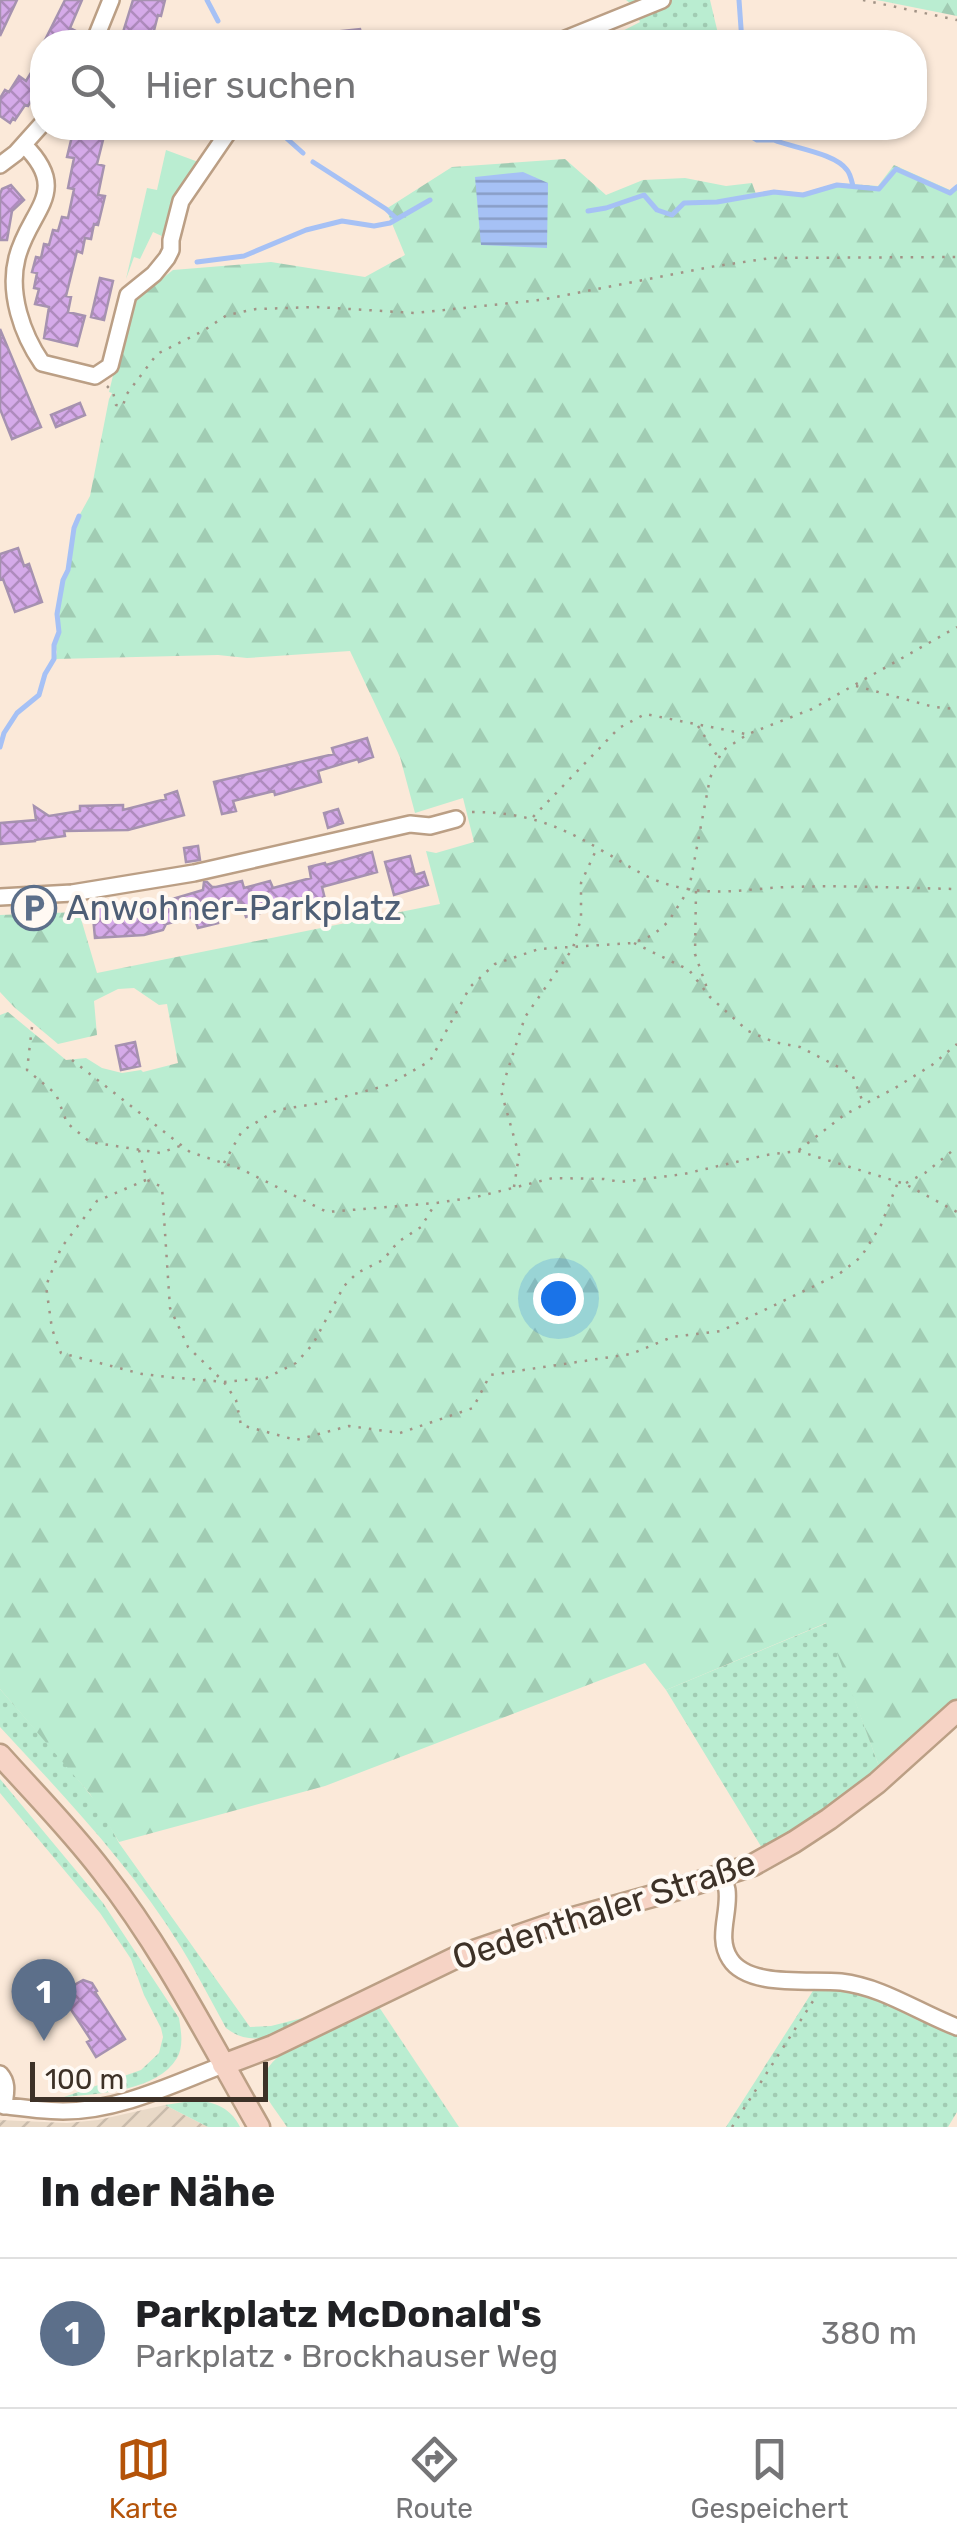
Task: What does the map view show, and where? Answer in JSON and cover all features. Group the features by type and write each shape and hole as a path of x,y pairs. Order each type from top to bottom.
{"main road":[{"name":"Oedenthaler Straße","path":"223,2065 274,2046 460,1956 555,1923 722,1875 766,1857 829,1819 887,1774 957,1710"},
{"path":"0,1755 102,1870 185,1995 259,2127"}],"street":[{"path":"99,30 112,0"},
{"path":"588,30 662,0"},
{"path":"0,166 30,138"},
{"path":"24,145 43,167 46,190 17,258 15,298 20,318 42,363 95,376 110,366 128,295 167,258 181,202 222,140"},
{"path":"0,897 72,893 194,874 410,824 430,826 461,815"},
{"path":"722,1875 727,1890 724,1940 728,1958 745,1974 856,1985 879,1991 957,2027"},
{"path":"0,2074 5,2080 2,2106 65,2111 140,2096 223,2065"}],"path":[{"path":"863,0 957,20"},
{"path":"110,388 116,405 123,406 157,354 227,315 256,309 317,306 415,313 540,300 771,258 957,258"},
{"path":"224,1163 242,1131 278,1110 388,1085 430,1061 470,987 495,964 539,949 633,943 653,935 668,922 689,889 710,778 722,752 748,734 812,709 957,627"},
{"path":"854,685 934,707 957,709"},
{"path":"532,818 619,728 645,714 748,734"},
{"path":"696,724 718,758"},
{"path":"461,815 499,811 532,818 597,848 644,877 689,889 957,889"},
{"path":"514,1188 519,1155 501,1091 525,1017 573,948 581,918 581,883 597,848"},
{"path":"696,890 695,954 710,997"},
{"path":"633,943 688,970 748,1032 800,1047 852,1074 864,1105"},
{"path":"32,1027 27,1070 56,1094 67,1123 90,1142 160,1153 181,1145"},
{"path":"72,1060 190,1152 241,1169 327,1212 436,1203 553,1178 622,1182 684,1174 798,1151 844,1115 932,1064 957,1044"},
{"path":"905,1184 925,1174 957,1147"},
{"path":"139,1150 147,1180"},
{"path":"798,1151 905,1184 957,1212"},
{"path":"436,1203 420,1227 398,1242 383,1260 357,1273 344,1286 312,1344 296,1363 266,1378 224,1382 142,1374 60,1353 52,1330 46,1286 60,1248 97,1202 147,1180 162,1187 170,1308 188,1347 224,1382 236,1400 240,1425 296,1440 349,1426 400,1433 474,1408 490,1375 630,1354 672,1337 721,1330 839,1274 862,1256 898,1182"},
{"path":"732,2127 826,1982"}],"shaded area":[{"path":"165,2105 208,2127 0,2127 0,2120 67,2123"}],"green space":[{"path":"626,0 710,0 717,30 624,30 640,22 637,16 643,13"},
{"path":"876,0 957,0 957,16 882,1"},
{"path":"166,150 201,163 164,237 153,232 140,259 134,257 126,279 147,188 157,190"},
{"path":"565,159 606,195 643,180 685,178 726,186 752,183 756,194 774,190 803,193 837,183 878,186 894,165 950,190 957,184 957,1700 880,1769 826,1623 666,1690 645,1663 325,1786 119,1842 90,1794 0,1689 0,1015 8,1012 66,1060 86,1058 102,1068 122,1073 178,1063 167,1004 159,1005 134,988 118,989 94,1001 97,1035 58,1044 0,992 0,915 79,912 97,973 440,904 426,851 436,853 474,842 463,798 415,813 400,757 350,651 247,658 218,655 55,659 60,633 58,614 73,537 90,496 131,302 173,270 271,262 365,277 405,255 386,209 452,167"},
{"path":"827,1623 880,1769 824,1812 762,1848 666,1690"},
{"path":"0,1689 100,1807 119,1843 250,2027 271,2026 322,2013 262,2038 238,2035 226,2028 181,1947 141,1888 96,1832 0,1727"},
{"path":"0,1779 103,1903 179,2018 179,2053 156,2078 126,2089 64,2097 141,2070 159,2053 163,2037 131,1959 100,1913 0,1793"},
{"path":"816,1986 856,1989 957,2032 957,2112 948,2127 726,2127"},
{"path":"379,2007 459,2127 287,2127 263,2087 265,2073 275,2060 308,2037"},
{"path":"197,2100 222,2108 240,2127 208,2127 165,2105"}],"water":[{"path":"523,172 548,183 547,248 481,245 475,177"}],"building":[{"path":"0,0 17,0 0,36"},
{"path":"65,0 82,0 70,28 74,30 50,30"},
{"path":"133,0 165,0 154,30 124,30"},
{"path":"30,74 30,103 10,123 0,116 0,98 19,76 26,81"},
{"path":"71,140 103,140 97,164 104,166 98,195 105,196 91,239 85,238 82,253 77,251 66,296 71,297 68,312 85,316 77,346 44,338 49,307 35,304 39,289 34,288 37,273 32,272 44,244 49,245 53,230 58,231 62,217 68,218 74,189 68,188 74,158 67,157"},
{"path":"11,185 24,200 12,211 7,240 0,240 0,194"},
{"path":"100,278 113,281 104,320 91,317"},
{"path":"0,329 41,427 12,439 0,409"},
{"path":"80,403 85,415 56,427 51,415"},
{"path":"18,548 24,566 29,564 42,602 15,612 3,579 0,580 0,554"},
{"path":"367,738 373,757 318,771 321,782 233,801 236,811 222,814 214,782 334,754 332,748"},
{"path":"177,791 184,815 128,830 64,831 65,836 0,844 0,823 36,820 34,806 49,816 80,811 80,806 123,805 123,810 166,799 165,795"},
{"path":"338,809 343,823 328,828 324,813"},
{"path":"198,846 200,860 186,862 184,848"},
{"path":"372,852 377,872 322,887 325,899 246,917 241,902 214,910 218,923 198,928 194,917 144,935 95,938 94,905 114,902 115,916 203,890 204,882 216,887 242,881 244,888 270,881 273,888 311,878 309,867"},
{"path":"410,856 415,875 424,872 428,885 394,895 385,862"},
{"path":"135,1042 140,1066 121,1070 116,1046"},
{"path":"83,1980 92,1983 125,2039 96,2057 87,2042 91,2040 60,1993"}],"waterway":[{"path":"207,0 218,21"},
{"path":"739,0 741,30"},
{"path":"288,140 303,153"},
{"path":"757,140 774,140"},
{"path":"774,140 841,164 853,186"},
{"path":"313,162 397,219"},
{"path":"588,211 644,195 657,210 672,215 684,203 717,202 774,192 803,195 837,185 879,189 896,169 950,193 957,187"},
{"path":"197,262 244,256 306,230 342,221 374,226 390,223 430,200"},
{"path":"0,747 17,713 39,695 54,659 59,632 57,614 79,516"}],"place":[{"name":"Anwohner-Parkplatz","path":"34,908"},
{"name":"Parkplatz McDonald's","path":"44,2041"}]}
